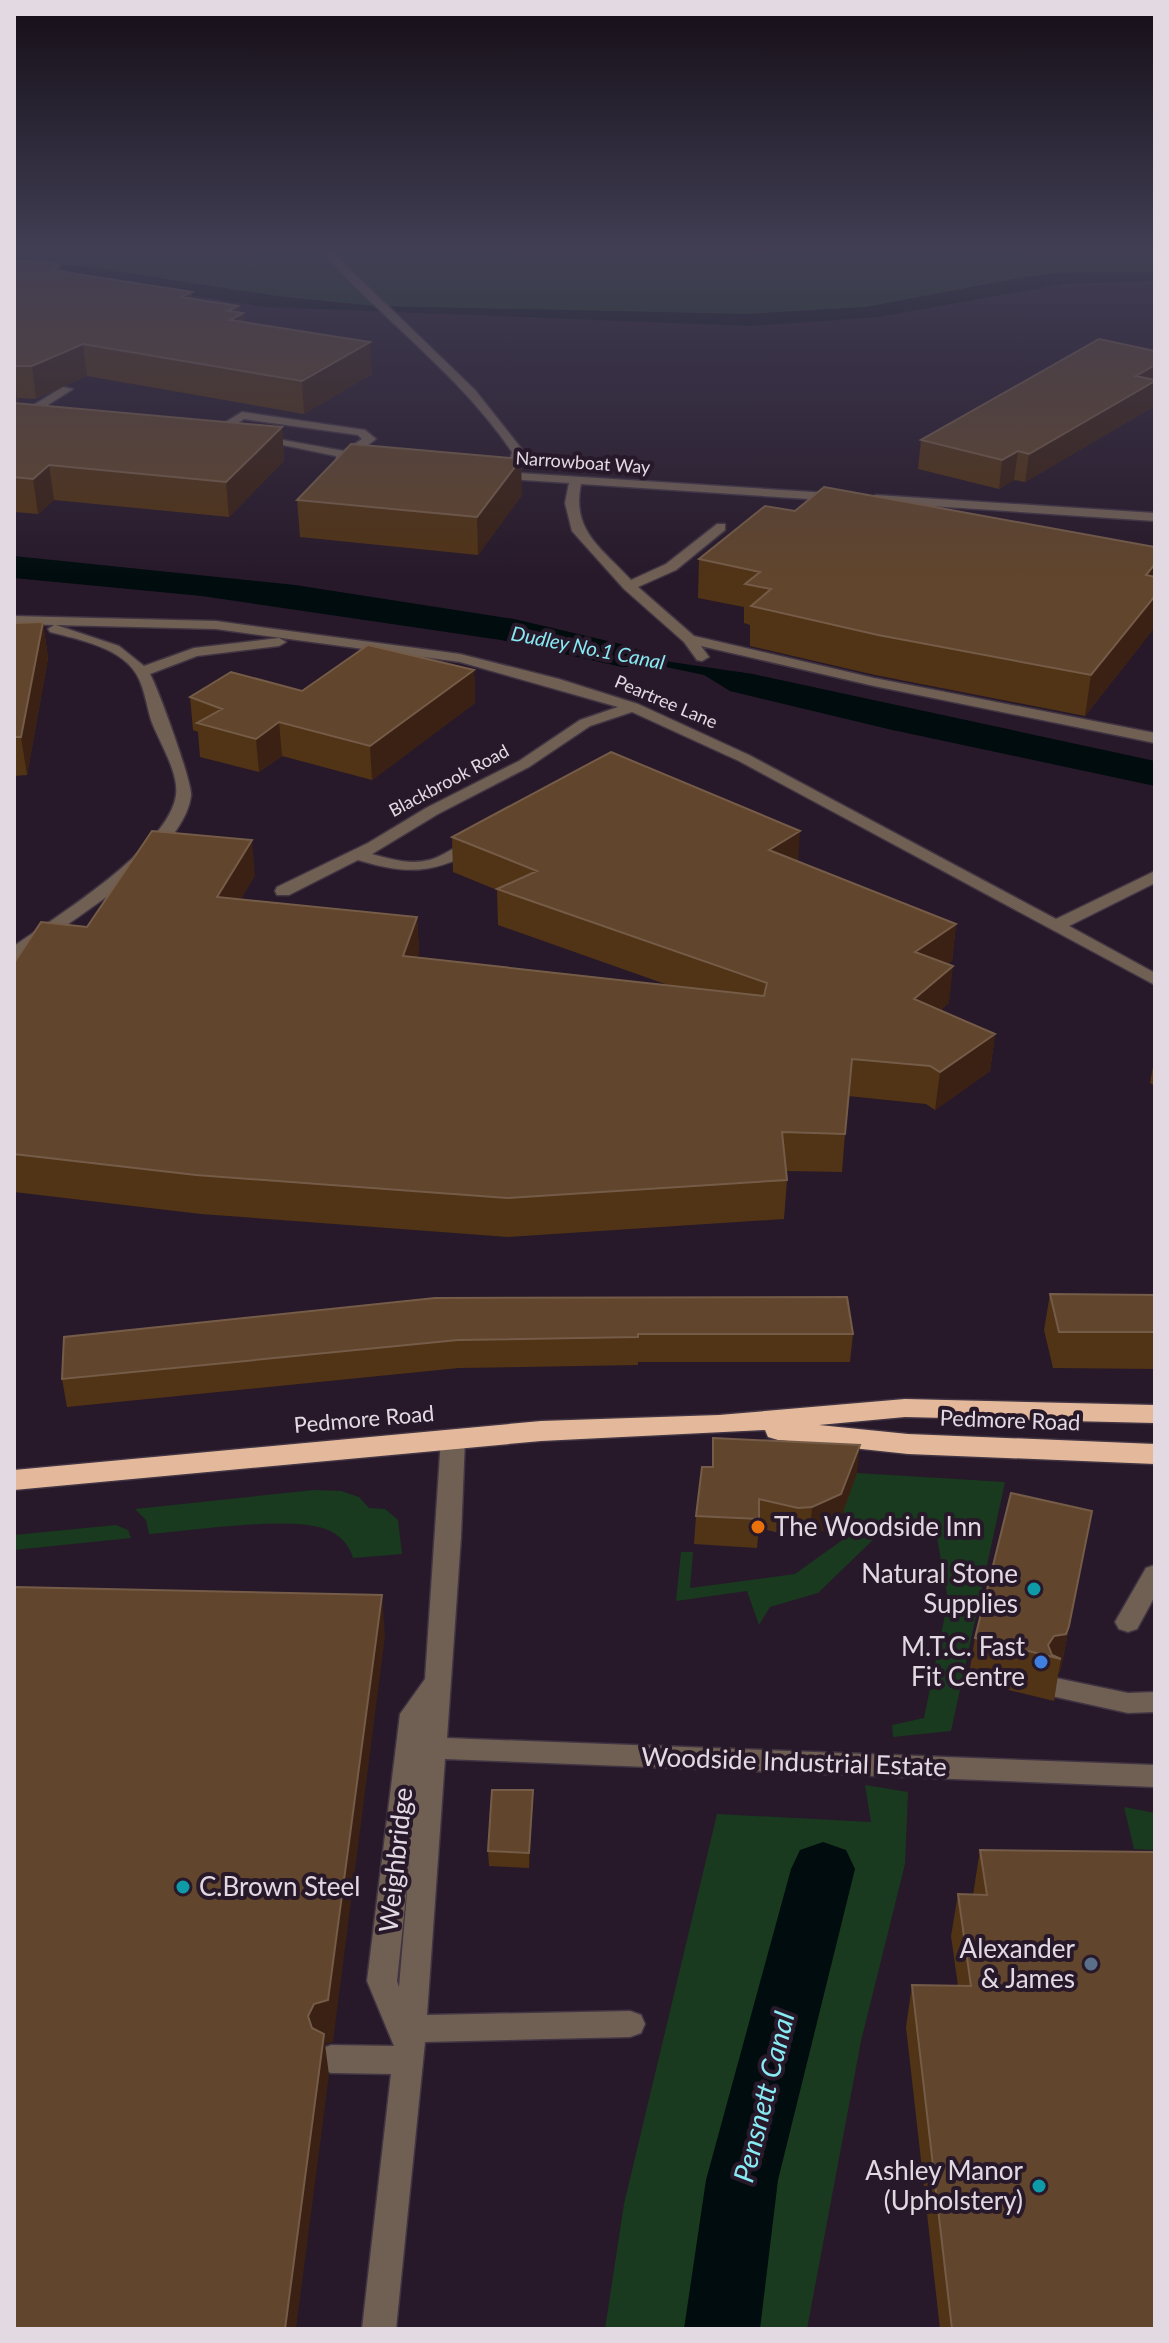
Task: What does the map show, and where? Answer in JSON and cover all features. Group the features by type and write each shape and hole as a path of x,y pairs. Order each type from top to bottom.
{"highway":[{"name":"Pedmore Road","path":"14,1480 453,1439 628,1426 719,1424 905,1408 1155,1414"},
{"name":"Pedmore Road","path":"719,1424 908,1444 1155,1454"}],"street":[{"path":"438,360 501,426 518,452 512,476"},
{"path":"67,389 33,405 70,409"},
{"path":"218,431 242,415 361,432 370,439 335,464"},
{"path":"286,443 316,426"},
{"path":"205,428 232,433"},
{"path":"245,436 376,460"},
{"name":"Narrowboat Way","path":"481,473 854,498"},
{"path":"576,481 571,503 576,528 629,586 689,639 702,657"},
{"path":"869,499 1155,517"},
{"path":"629,586 671,567 721,527"},
{"path":"14,954 101,893 156,844 179,815 184,794 142,672 100,641 19,620"},
{"name":"Peartree Lane","path":"19,620 216,625 327,639 460,658 554,682 633,707 744,758 1155,980"},
{"path":"142,672 194,652 327,639"},
{"path":"689,639 874,682 1155,738"},
{"name":"Blackbrook Road","path":"283,891 524,764 585,723 633,707"},
{"path":"356,854 386,864 429,867 498,833"},
{"path":"1056,926 1155,876"},
{"path":"379,2329 409,2043 438,1681 453,1439"},
{"path":"1128,1622 1155,1574"},
{"name":"Weighbridge","path":"409,2043 382,1981 413,1714 438,1681"},
{"path":"1056,1688 1128,1703 1155,1702"},
{"name":"Woodside Industrial Estate","path":"433,1748 1155,1776"},
{"path":"331,2059 409,2043 630,2024"}],"green space":[{"path":"857,1473 1005,1482 951,1731 893,1737 892,1725 924,1718 948,1600 936,1532 879,1534 818,1593 770,1607 759,1625 747,1591 676,1601 681,1552 693,1552 690,1588 795,1574 862,1526 843,1512"},
{"path":"314,1490 341,1491 359,1497 369,1508 385,1509 398,1520 402,1554 353,1558 347,1545 334,1533 314,1526 294,1524 242,1525 149,1534 146,1520 135,1509"},
{"path":"116,1525 128,1530 131,1538 14,1550 14,1535"},
{"path":"865,1785 908,1792 905,1864 861,2041 807,2329 605,2329 624,2204 717,1814 871,1822"},
{"path":"1124,1807 1155,1813 1155,1850 1134,1849"}],"water":[{"name":"Dudley No.1 Canal","path":"14,556 295,585 514,619 625,645 671,662 753,674 1155,761 1155,786 888,729 730,691 704,675 666,667 622,667 501,640 202,596 14,578"}],"building":[{"path":"14,360 45,360 32,366 14,366"},
{"path":"180,360 338,360 302,381"},
{"path":"1061,360 1155,360 1155,365 1136,376 1155,381 1029,454 1018,451 1002,460 921,440"},
{"path":"14,403 282,427 226,482 49,465 33,479 14,477"},
{"path":"351,444 521,459 477,517 297,500"},
{"path":"824,487 1155,547 1155,564 1146,575 1155,577 1155,596 1091,675 878,635 751,606 771,589 745,584 760,572 699,559 765,506 795,511"},
{"path":"43,622 21,737 14,737 14,623"},
{"path":"368,645 474,670 370,746 279,722 256,739 197,723 222,709 190,697 231,672 302,691"},
{"path":"611,752 800,831 769,850 956,924 915,952 953,966 914,999 995,1034 940,1072 930,1066 852,1059 845,1134 782,1132 787,1180 507,1198 196,1175 14,1154 14,963 41,922 87,927 152,831 252,840 217,897 417,917 403,956 764,996 767,983 497,889 537,871 452,837"},
{"path":"1050,1294 1155,1295 1155,1332 1059,1332"},
{"path":"847,1297 853,1334 638,1334 638,1337 458,1340 62,1379 64,1337 435,1298"},
{"path":"713,1438 860,1445 841,1494 812,1507 798,1508 759,1499 759,1519 696,1516 702,1467 713,1467"},
{"name":"Natural Stone Supplies","path":"1011,1493 1092,1511 1069,1626 1066,1634 1054,1636 1048,1645 1052,1655 1061,1659 975,1638"},
{"name":"C.Brown Steel","path":"14,1587 382,1595 328,2000 314,2004 308,2016 312,2028 324,2034 285,2329 14,2329"},
{"path":"492,1790 533,1790 529,1853 488,1851"},
{"name":"Ashley Manor (Upholstery)","path":"980,1850 1155,1852 1155,2329 952,2329 912,1985 971,1986 958,1894 987,1895"}],"waterway":[{"name":"Pensnett Canal","path":"722,2329 742,2180 823,1869"}],"place":[{"name":"The Woodside Inn","path":"758,1527"},
{"name":"Natural Stone Supplies","path":"1034,1589"},
{"name":"M.T.C. Fast Fit Centre","path":"1041,1662"},
{"name":"C.Brown Steel","path":"183,1887"},
{"name":"Alexander & James","path":"1091,1964"},
{"name":"Ashley Manor (Upholstery)","path":"1039,2186"}]}
